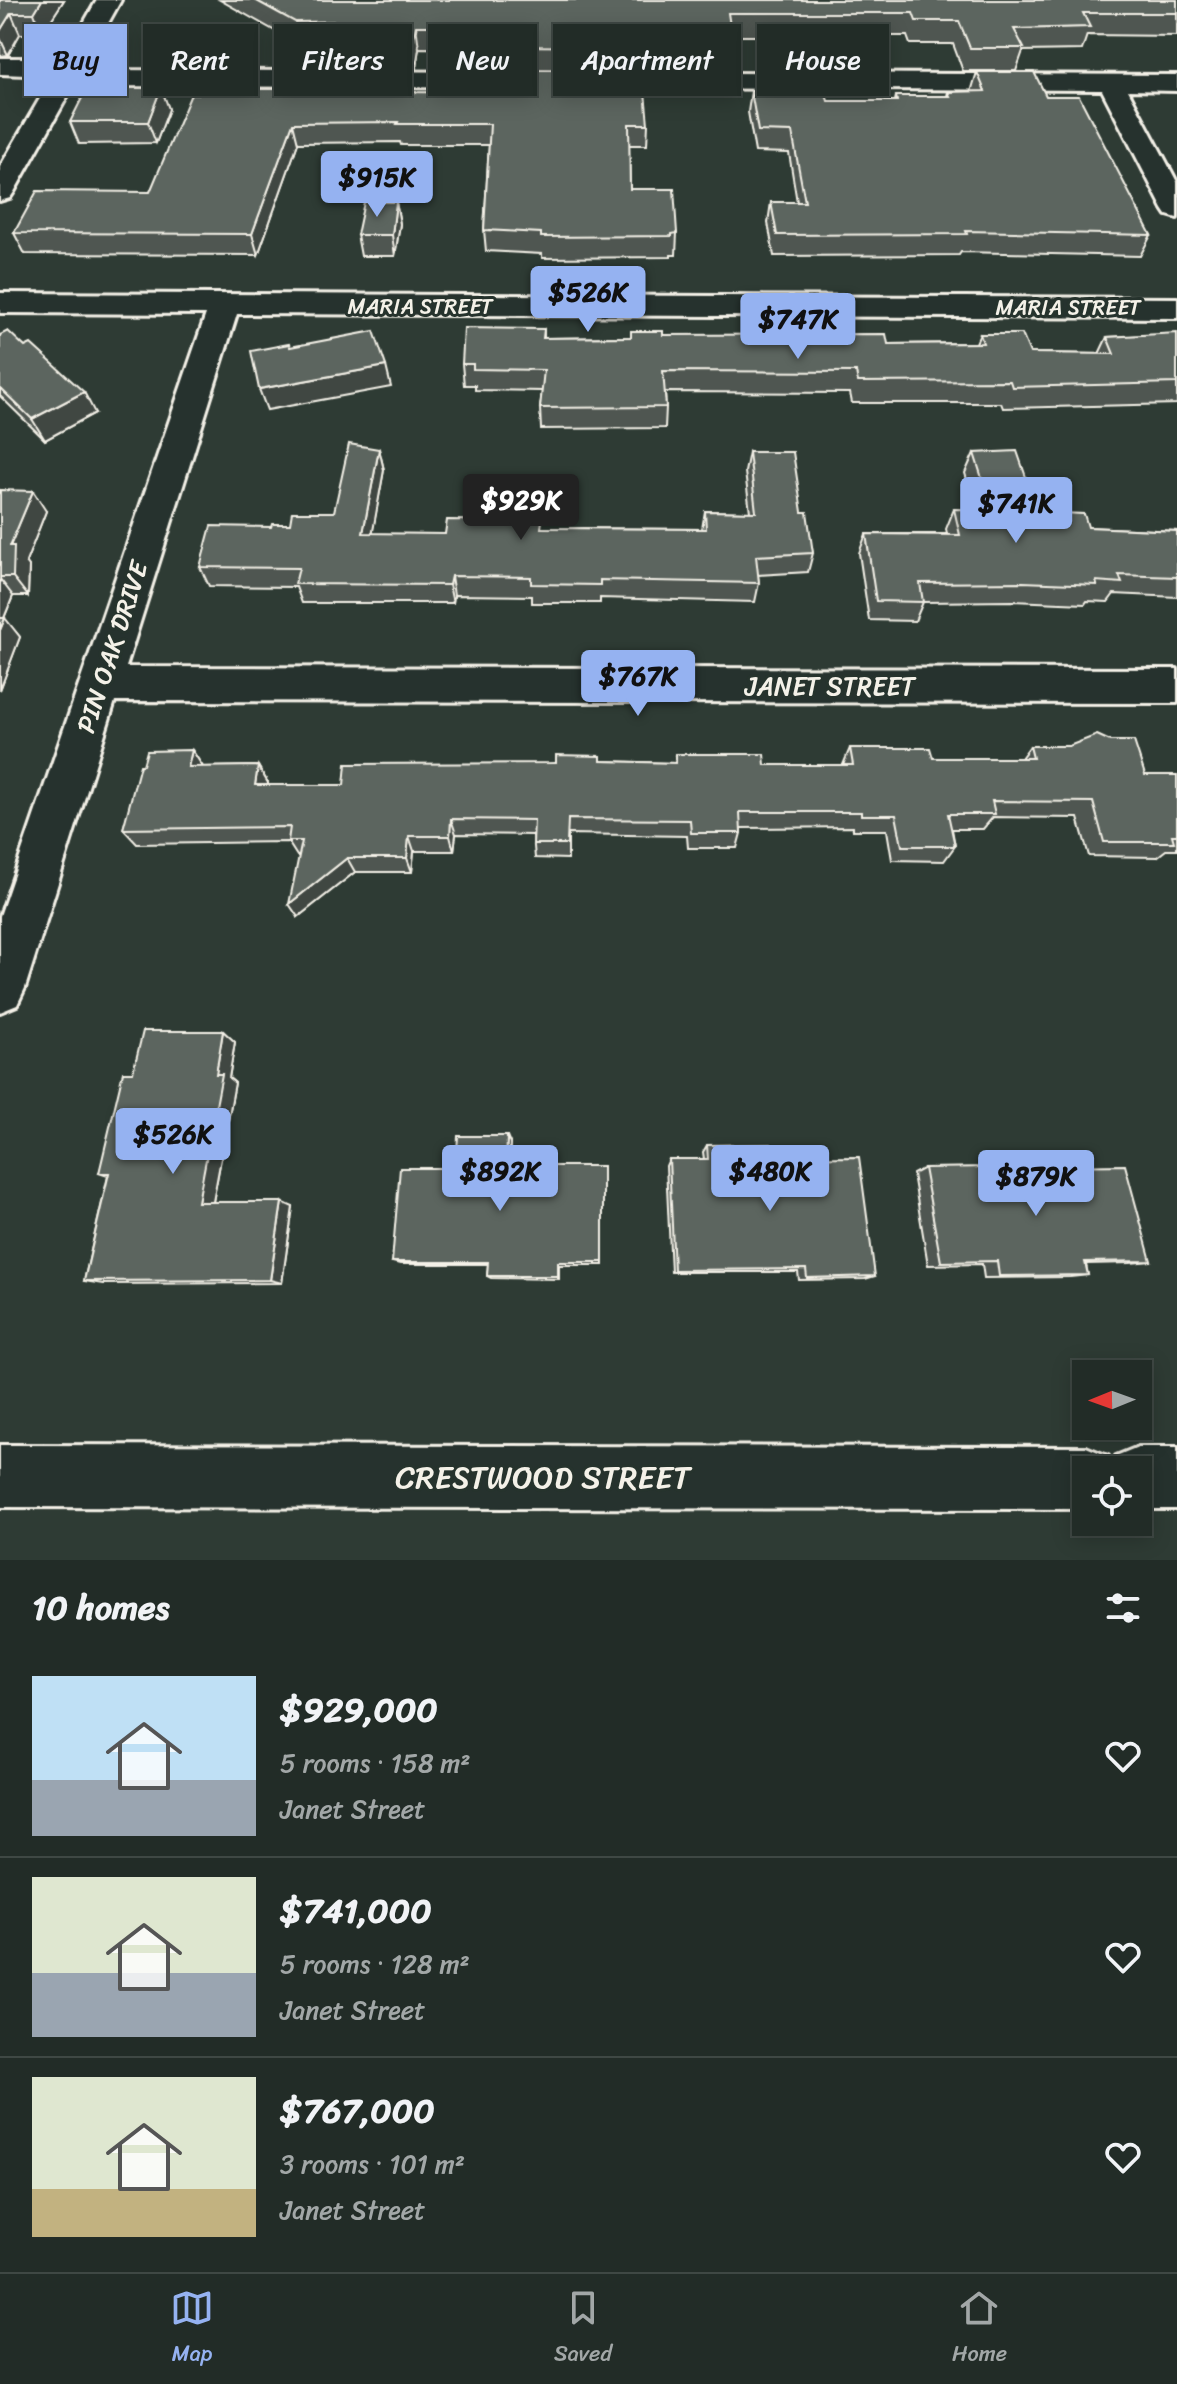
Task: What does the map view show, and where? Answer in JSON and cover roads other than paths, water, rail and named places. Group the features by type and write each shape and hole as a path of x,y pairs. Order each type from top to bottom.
{"street":[{"path":"96,24 109,0"},
{"path":"0,66 24,66"},
{"path":"127,78 1177,83"},
{"path":"1111,83 1177,209"},
{"path":"0,192 55,96"},
{"name":"MARIA STREET","path":"0,303 1177,308"},
{"name":"PIN OAK DRIVE","path":"0,988 224,306"},
{"name":"JANET STREET","path":"100,684 1177,686"},
{"name":"CRESTWOOD STREET","path":"0,1476 1072,1478"},
{"path":"1152,1478 1177,1478"}]}
